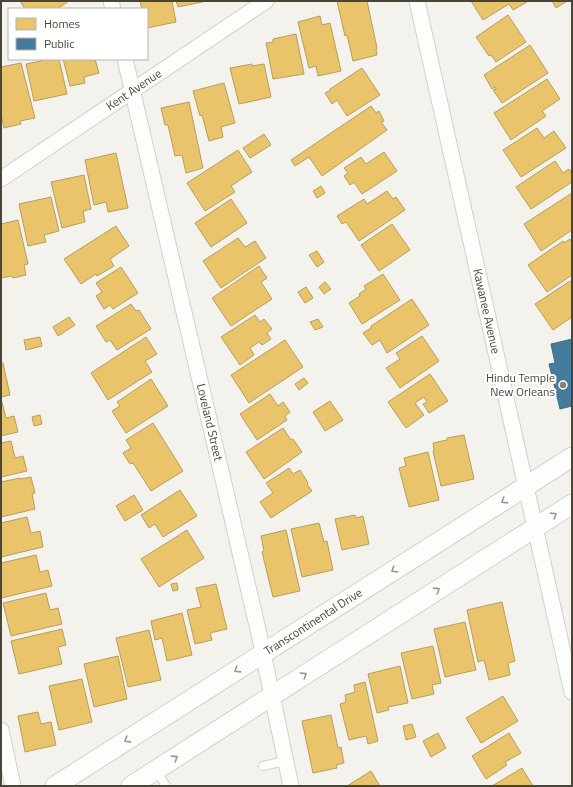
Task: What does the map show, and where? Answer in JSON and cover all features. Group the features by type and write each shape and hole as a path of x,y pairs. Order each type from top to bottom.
{"street":[{"name":"Kent Avenue","path":"1,176 132,91 266,1"},
{"name":"Kawanee Avenue","path":"416,1 572,692"},
{"name":"Loveland Street","path":"124,60 263,654 291,786"},
{"name":"Transcontinental Drive","path":"54,786 572,457"},
{"path":"131,786 572,504"},
{"path":"1,730 13,786"}],"lane":[{"path":"263,766 285,761"},
{"path":"156,770 166,786"}],"building: Homes":[{"path":"20,1 69,1 58,8 24,8"},
{"path":"140,1 172,1 176,22 148,28 148,8 142,8"},
{"path":"176,1 207,1 178,7"},
{"path":"337,1 367,1 377,48 377,55 353,61 347,35 345,36"},
{"path":"471,1 527,2 513,10 509,4 483,20"},
{"path":"552,1 567,1 556,8"},
{"path":"508,15 526,42 496,62 491,55 489,56 476,37"},
{"path":"320,16 322,25 330,23 341,71 318,76 316,66 309,68 298,22"},
{"path":"296,34 304,74 273,79 266,43 273,42 273,39"},
{"path":"530,45 548,73 502,103 493,90 496,89 495,87 492,89 484,75"},
{"path":"59,60 67,94 34,101 26,64"},
{"path":"63,60 95,60 99,73 84,77 85,83 70,86"},
{"path":"21,63 35,118 20,121 21,124 4,128 1,114 1,67"},
{"path":"252,64 252,66 264,64 271,97 239,104 230,68"},
{"path":"362,68 380,95 347,116 337,100 332,104 325,93"},
{"path":"547,79 560,99 542,111 546,116 511,140 494,113"},
{"path":"224,83 235,123 221,127 223,137 209,141 202,115 200,116 193,91"},
{"path":"189,102 203,168 186,173 182,155 175,156 168,125 165,125 161,108"},
{"path":"371,106 376,113 379,111 384,121 381,122 387,130 322,176 309,157 295,166 291,160"},
{"path":"537,128 544,138 554,131 566,148 521,177 503,150"},
{"path":"264,134 271,145 250,158 243,148"},
{"path":"238,150 252,172 231,186 235,192 205,211 187,183"},
{"path":"384,152 397,171 362,194 354,182 350,185 344,176 348,173 344,168 361,157 366,164"},
{"path":"116,153 128,208 108,212 106,202 94,205 85,160"},
{"path":"555,161 563,173 569,169 572,173 572,182 531,209 516,187"},
{"path":"84,175 91,209 83,211 85,222 62,228 51,182"},
{"path":"321,186 325,193 317,198 313,191"},
{"path":"387,191 393,199 396,197 405,210 359,241 346,222 342,224 337,216 364,199 367,204"},
{"path":"572,193 572,230 541,251 524,224"},
{"path":"51,197 59,231 44,235 46,242 28,246 19,204"},
{"path":"231,199 247,223 211,247 195,223"},
{"path":"18,220 28,264 24,265 26,275 13,278 12,276 1,278 1,224"},
{"path":"392,224 410,250 379,271 361,245"},
{"path":"116,226 129,246 110,259 114,266 97,276 96,274 81,284 64,259"},
{"path":"238,238 245,247 255,241 266,258 221,288 203,261"},
{"path":"570,239 572,243 572,275 547,292 528,265 563,241 564,243"},
{"path":"317,251 324,262 317,267 309,255"},
{"path":"259,266 267,278 261,282 272,299 231,326 212,298"},
{"path":"121,267 138,293 113,309 110,305 104,309 96,296 102,292 96,283"},
{"path":"383,274 400,300 362,324 349,303 360,296 359,294 366,289 364,286"},
{"path":"570,281 572,283 572,317 553,330 535,304"},
{"path":"325,282 331,289 324,294 319,287"},
{"path":"306,287 313,298 305,303 298,292"},
{"path":"412,299 429,325 387,353 380,340 372,345 363,333"},
{"path":"131,304 136,311 139,310 151,329 117,350 110,340 106,342 96,326"},
{"path":"255,315 260,322 264,319 272,329 267,333 271,339 262,345 259,342 250,348 254,355 240,365 221,337"},
{"path":"69,317 75,325 58,336 53,327"},
{"path":"318,319 323,327 315,330 310,322"},
{"path":"422,336 439,361 400,388 386,368 400,359 396,353"},
{"path":"40,337 42,346 26,350 24,340"},
{"path":"146,337 157,354 145,361 152,372 108,400 91,373"},
{"path":"285,340 303,367 249,403 231,375"},
{"path":"1,363 3,363 10,395 1,397"},
{"path":"430,374 448,401 429,413 423,404 427,402 424,397 415,403 424,415 406,428 388,402"},
{"path":"304,378 308,383 299,390 295,384"},
{"path":"151,379 168,406 126,433 112,411 120,406 117,402"},
{"path":"270,394 278,406 283,402 290,412 285,416 287,420 257,440 240,414"},
{"path":"330,401 343,420 325,431 313,412"},
{"path":"1,402 6,418 14,416 18,432 1,436"},
{"path":"40,415 42,424 34,426 32,417"},
{"path":"153,423 183,471 151,491 133,463 130,464 123,453 131,448 126,440"},
{"path":"283,428 302,452 264,479 246,452"},
{"path":"464,435 474,479 441,486 433,451 433,443 447,440 447,438"},
{"path":"11,441 15,458 23,456 27,471 1,477 1,443"},
{"path":"428,452 439,500 409,507 399,468 406,466 404,458"},
{"path":"289,468 293,474 300,470 312,491 271,518 260,502 273,493 266,483"},
{"path":"31,477 35,493 32,494 35,509 1,517 1,482"},
{"path":"180,490 197,516 163,537 155,524 149,528 141,515"},
{"path":"134,495 143,510 125,521 116,506"},
{"path":"355,515 356,518 363,516 369,544 342,550 335,519"},
{"path":"27,517 31,533 40,531 43,547 1,557 1,523"},
{"path":"319,523 324,542 327,541 333,570 302,577 291,529"},
{"path":"187,530 204,558 159,587 141,559"},
{"path":"286,530 300,591 273,597 262,552 264,551 261,536"},
{"path":"36,555 40,572 48,570 52,586 1,598 1,563"},
{"path":"177,583 178,590 173,591 171,584"},
{"path":"216,584 227,629 210,633 212,640 195,644 187,610 201,607 196,588"},
{"path":"46,593 50,610 58,608 62,624 11,636 3,603"},
{"path":"502,602 515,661 508,663 510,675 489,680 484,660 478,662 467,610"},
{"path":"182,613 192,655 167,661 162,638 155,640 151,621"},
{"path":"465,622 476,670 445,677 434,629"},
{"path":"62,629 66,645 58,647 62,664 19,674 11,641"},
{"path":"149,630 161,680 128,687 116,638"},
{"path":"433,646 441,683 432,685 434,694 412,699 401,653"},
{"path":"118,656 127,699 94,707 84,664"},
{"path":"400,666 408,703 388,707 389,710 377,713 368,674"},
{"path":"82,679 92,722 59,730 49,686"},
{"path":"365,682 378,741 368,744 366,736 349,740 340,704 346,702 345,695 355,692 354,685"},
{"path":"503,696 518,721 481,743 466,718"},
{"path":"38,712 41,724 51,722 56,745 25,752 18,716"},
{"path":"331,715 338,748 341,747 344,763 336,765 337,768 313,773 302,721"},
{"path":"412,724 416,737 406,740 403,726"},
{"path":"438,733 446,748 431,757 423,741"},
{"path":"509,733 521,753 505,762 507,765 486,779 472,756"},
{"path":"522,768 533,786 492,786"},
{"path":"371,771 380,786 347,786"}],"building: Public":[{"name":"Hindu Temple New Orleans","path":"572,339 572,406 560,409 549,364 555,363 551,344"}],"place":[{"name":"Hindu Temple New Orleans","path":"563,385"}]}
